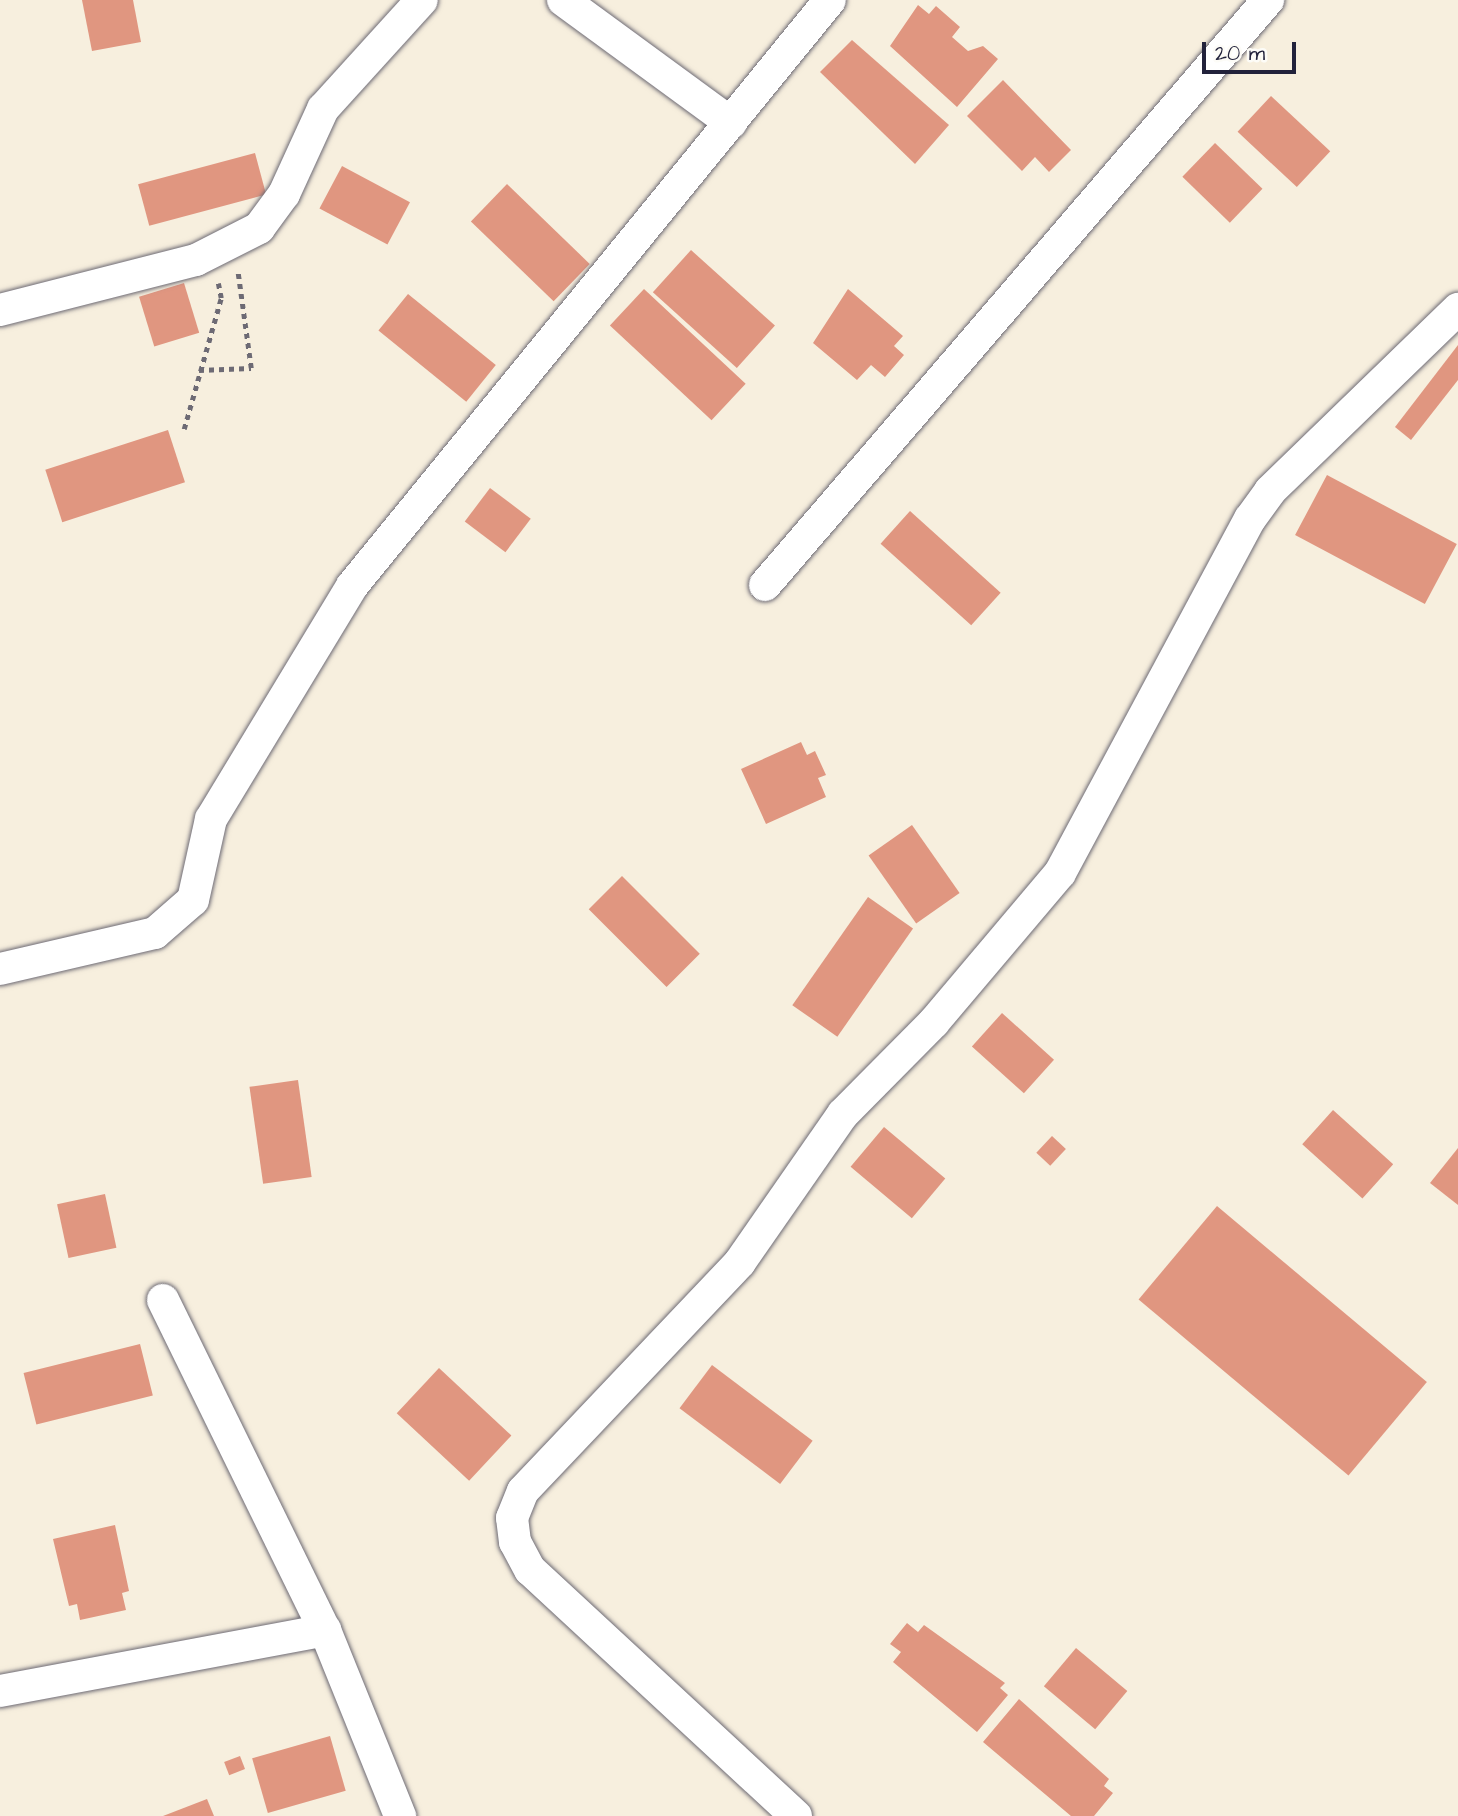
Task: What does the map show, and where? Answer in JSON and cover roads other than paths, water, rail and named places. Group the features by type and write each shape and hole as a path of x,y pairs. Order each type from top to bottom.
{"street":[{"path":"0,310 222,246 259,228 284,194 323,109 422,0"},
{"path":"564,0 731,123"},
{"path":"0,969 155,933 193,900 211,819 352,586 830,0"},
{"path":"765,585 1268,0"},
{"path":"796,1816 530,1570 515,1542 512,1518 523,1491 740,1262 843,1114 934,1022 1060,873 1250,519 1270,491 1458,309"},
{"path":"163,1300 325,1630 400,1816"},
{"path":"0,1691 325,1630"}]}
